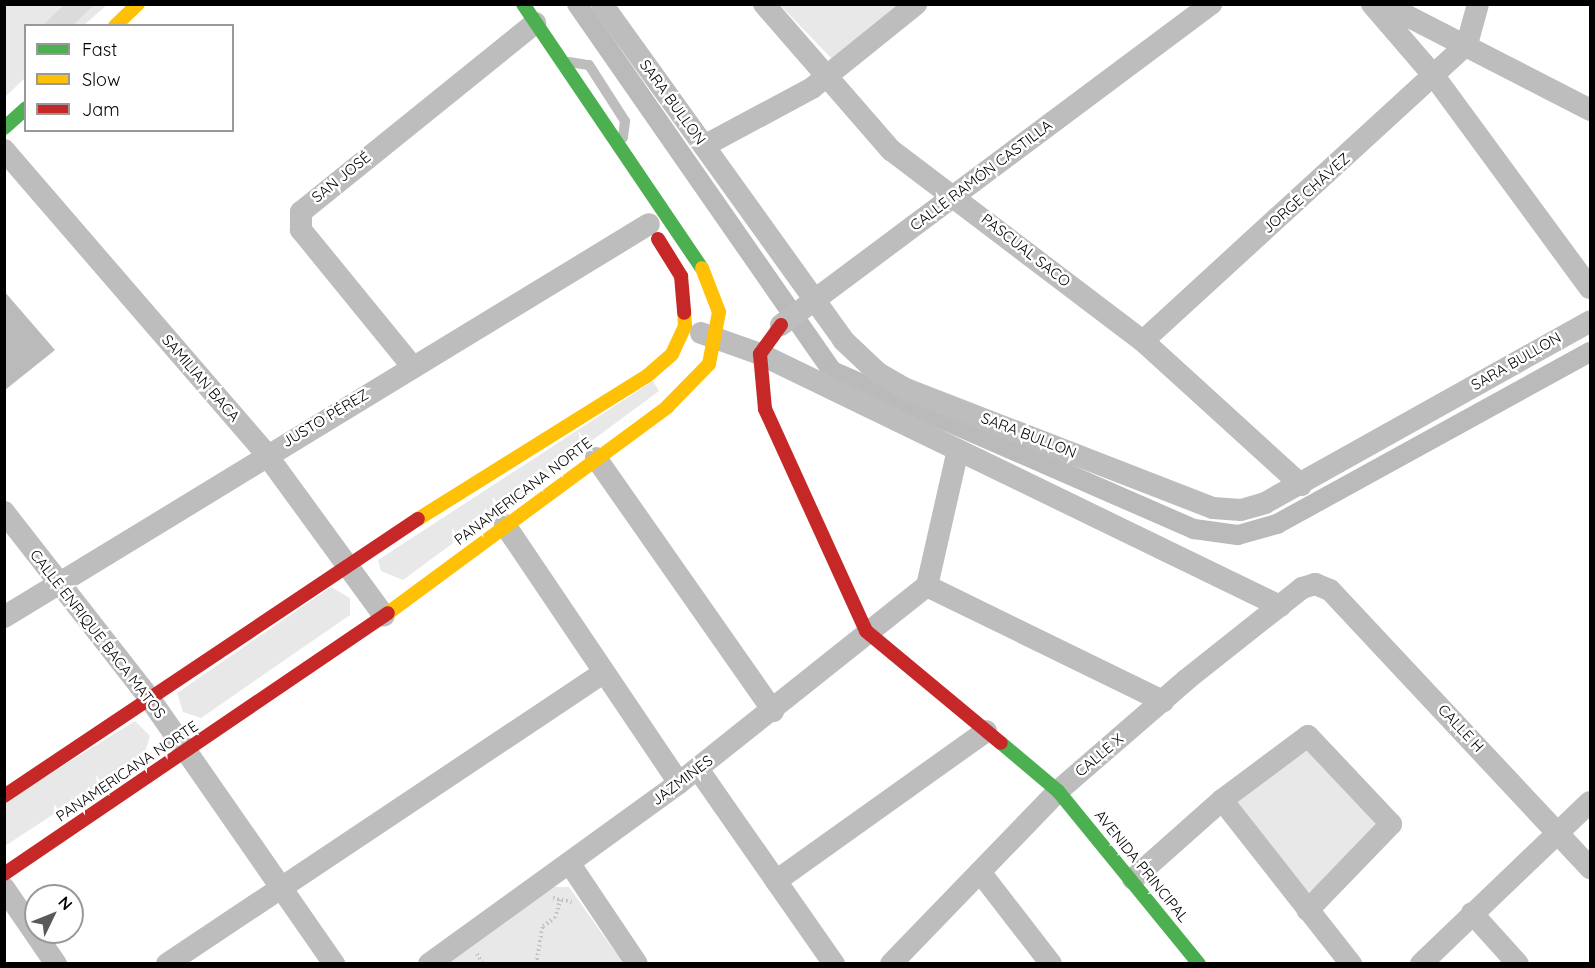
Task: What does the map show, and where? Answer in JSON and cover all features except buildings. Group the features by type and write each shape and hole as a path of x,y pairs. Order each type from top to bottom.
{"main road":[{"path":"117,24 138,4"},
{"path":"522,21 531,53"},
{"name":"PANAMERICANA NORTE","path":"4,874 384,616 693,383 709,364 718,339 719,312 700,264 562,62 522,21"},
{"path":"4,128 24,110"},
{"path":"645,220 681,276 685,327"},
{"name":"CALLE RAMÓN CASTILLA","path":"760,354 781,325"},
{"name":"PANAMERICANA NORTE","path":"4,796 345,565 647,376 672,354 685,327"},
{"path":"760,354 770,429 866,631"},
{"name":"AVENIDA PRINCIPAL","path":"866,631 1058,790 1133,879 1199,963"}],"street":[{"name":"SARA BULLON","path":"602,4 704,146 810,303 843,340 878,373 906,389 1213,508 1254,507 1301,484 1590,321"},
{"name":"PASCUAL SACO","path":"764,4 828,74 891,150 1143,341 1301,484"},
{"path":"704,146 828,74 916,4"},
{"name":"CALLE RAMÓN CASTILLA","path":"781,325 1211,4"},
{"path":"1372,4 1434,76 1590,288"},
{"path":"1384,4 1467,44 1590,110"},
{"path":"1467,44 1478,4"},
{"name":"SAN JOSÉ","path":"412,366 298,221 308,204 522,21"},
{"name":"JORGE CHÁVEZ","path":"1143,341 1467,44"},
{"name":"SAMILIAN BACA","path":"4,150 266,454 384,616"},
{"name":"JUSTO PÉREZ","path":"4,617 58,581 412,366 645,220"},
{"path":"685,327 760,354 1280,606"},
{"path":"958,450 927,586 1163,701"},
{"path":"596,458 773,711"},
{"name":"CALLE ENRIQUE BACA MATOS","path":"4,512 150,699 334,963"},
{"path":"505,525 679,783"},
{"name":"CALLE X","path":"891,963 1058,790 1163,701 1308,585 1330,590"},
{"name":"JAZMINES","path":"429,963 570,864 698,769 773,711 866,631 927,586"},
{"name":"CALLE H","path":"1330,590 1590,868"},
{"path":"167,963 282,890 603,673"},
{"path":"776,881 986,731"},
{"path":"1133,879 1222,801 1304,737 1312,737 1391,824 1308,910"},
{"path":"698,769 776,881 827,961"},
{"path":"1222,801 1351,963"},
{"path":"1421,963 1556,830 1590,802"},
{"path":"570,864 637,963"},
{"path":"981,872 1051,963"},
{"path":"4,888 56,963"},
{"path":"1472,913 1518,963"}],"lane":[{"path":"562,62 589,65 625,121 621,147"}],"path":[{"path":"536,963 543,926 555,918 560,900"}],"shaded area":[{"path":"4,5 107,5 85,24 24,24 24,79 5,97"},
{"path":"780,5 907,5 833,60"},
{"path":"4,291 55,350 5,390 4,390"},
{"path":"653,381 659,391 403,580 381,571 378,560"},
{"path":"331,587 350,598 350,615 201,718 183,712 177,693"},
{"path":"135,721 150,736 144,755 5,846 5,802"},
{"path":"1306,746 1376,821 1374,831 1311,892 1304,891 1234,805 1238,797"},
{"path":"547,887 569,887 623,963 439,964"}],"waterway":[{"path":"577,4 832,371 1194,529 1238,535 1277,524 1590,352"}],"traffic: fast":[{"path":"523,4 702,268"},
{"path":"4,128 24,110"},
{"path":"1001,743 1058,791 1199,964"}],"traffic: slow":[{"path":"117,24 138,4"},
{"path":"388,613 667,407 709,364 719,312 702,268"},
{"path":"418,519 647,376 672,354 685,326 684,313"}],"traffic: jam":[{"path":"658,239 681,276 684,313"},
{"path":"781,325 760,354 765,409 866,631 1001,743"},
{"path":"4,796 418,519"},
{"path":"4,874 388,613"}]}
